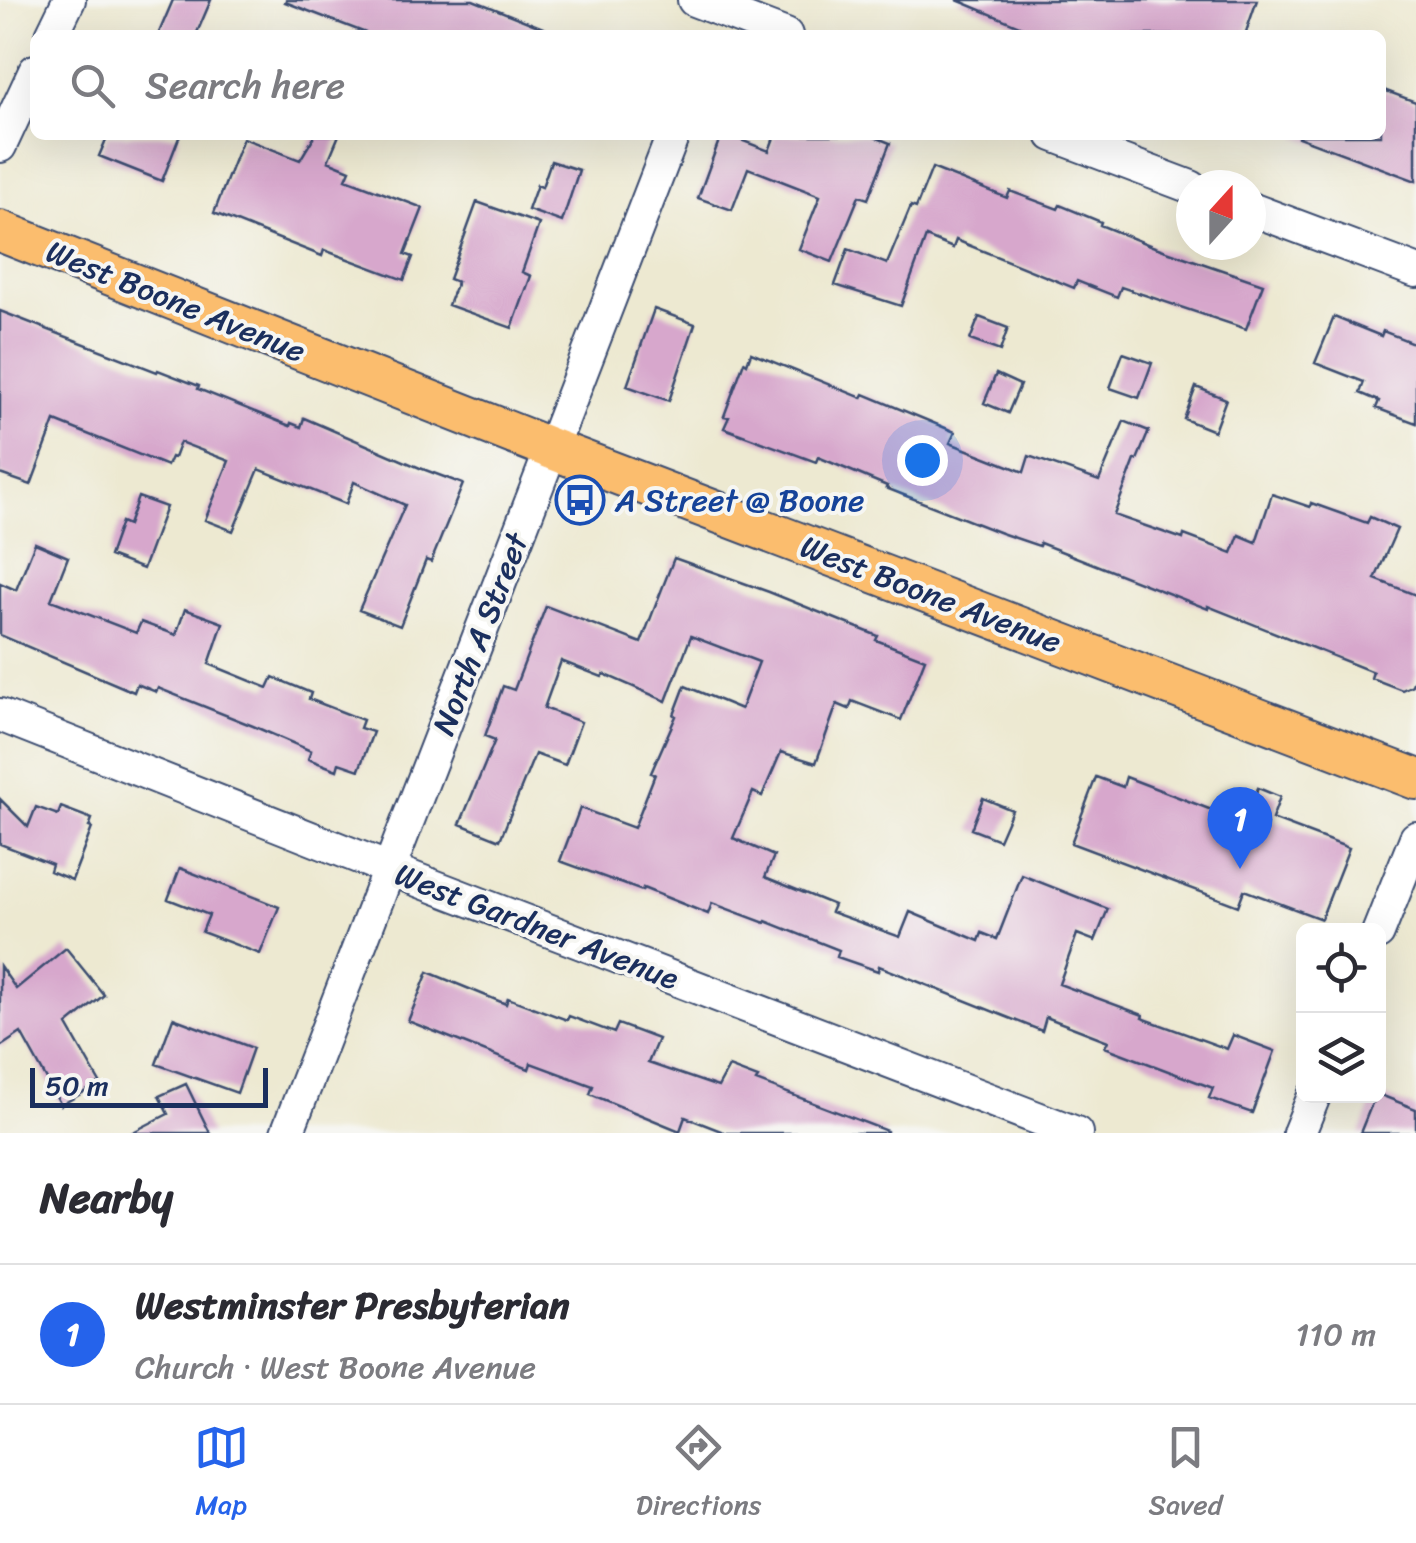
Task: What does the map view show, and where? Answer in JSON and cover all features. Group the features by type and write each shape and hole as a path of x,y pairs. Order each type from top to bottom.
{"main road":[{"name":"West Boone Avenue","path":"0,231 552,449 1416,779"}],"street":[{"path":"54,30 68,0"},
{"path":"713,11 771,30"},
{"path":"0,146 30,82"},
{"name":"North A Street","path":"287,1133 671,140"},
{"path":"1066,140 1176,181"},
{"path":"1266,215 1416,271"},
{"name":"West Gardner Avenue","path":"0,715 1076,1133"},
{"path":"1382,923 1416,838"},
{"path":"1299,1133 1311,1103"}],"building":[{"path":"173,0 211,0 198,30 160,30"},
{"path":"473,0 548,30 358,30 285,2"},
{"path":"957,0 1257,0 1247,30 1029,30"},
{"path":"1386,91 1416,102 1416,181 1306,140 1386,140"},
{"path":"106,140 178,140 162,181 99,156"},
{"path":"242,140 300,160 312,140 337,140 328,161 350,170 346,179 423,208 405,254 413,257 404,280 324,250 322,256 214,213"},
{"path":"719,140 741,140 769,151 773,140 890,143 868,199 859,196 832,262 799,249 820,196 748,168 732,210 698,198"},
{"path":"551,161 579,170 562,222 528,210"},
{"path":"932,168 1007,198 1010,191 1058,209 1060,205 1176,254 1176,260 1193,260 1263,284 1246,329 1121,287 1117,297 1077,281 1074,288 956,240 953,248 926,237 901,306 835,285 848,249 887,264 911,206 916,208"},
{"path":"477,202 539,224 522,272 531,276 512,328 448,305 457,282 449,279"},
{"path":"654,309 695,324 669,401 627,386"},
{"path":"0,311 199,386 198,389 290,426 291,423 301,427 304,418 463,484 400,626 359,610 405,505 354,482 346,504 259,469 233,531 205,520 229,461 180,442 167,466 55,421 31,485 0,474"},
{"path":"979,317 1008,328 1000,351 970,340"},
{"path":"1334,317 1381,336 1383,331 1416,344 1416,423 1376,408 1379,401 1360,393 1364,382 1315,363"},
{"path":"751,353 955,432 950,443 1024,472 1029,456 1099,481 1124,421 1149,431 1114,515 1232,553 1239,535 1256,542 1272,494 1367,523 1370,517 1397,529 1375,579 1416,595 1416,674 1412,685 1402,690 1371,678 1373,672 1208,606 1040,543 1039,546 1001,533 818,457 816,462 724,428 729,417 724,416"},
{"path":"1123,353 1152,363 1139,398 1110,388"},
{"path":"996,374 1020,385 1008,413 984,403"},
{"path":"1196,387 1226,399 1214,431 1184,419"},
{"path":"138,497 166,507 143,569 109,556 121,522 128,525"},
{"path":"35,543 68,557 51,600 136,633 141,622 176,635 185,609 223,623 209,664 268,688 273,677 311,693 309,699 363,720 360,728 373,732 359,770 339,763 337,770 308,759 311,751 253,726 158,688 156,692 137,684 134,692 0,635 0,583 16,590"},
{"path":"674,558 769,592 925,659 901,720 852,701 849,709 837,704 816,763 781,752 762,796 753,792 733,838 774,856 765,877 834,905 831,912 900,937 910,912 979,941 982,933 997,939 1022,875 1108,909 1095,941 1077,934 1059,984 1227,1049 1233,1035 1275,1051 1252,1113 1209,1098 1213,1088 1105,1047 1108,1041 1046,1017 1042,1031 879,966 878,971 837,957 839,950 766,921 712,903 708,914 560,861 580,808 634,828 685,686 741,709 759,662 691,636 666,701 604,674 602,677 561,661 544,708 581,722 565,765 535,754 500,840 460,824 495,740 485,736 503,686 514,690 546,606 641,643"},
{"path":"1096,777 1123,787 1126,777 1222,814 1223,810 1246,818 1258,788 1280,797 1272,819 1349,848 1321,919 1244,890 1238,906 1071,843"},
{"path":"983,798 1012,810 999,840 971,829"},
{"path":"0,799 28,827 36,807 58,815 61,807 92,819 72,880 50,871 52,864 0,844"},
{"path":"180,868 279,907 260,954 202,932 209,915 168,899"},
{"path":"66,948 104,995 67,1025 100,1083 61,1105 21,1033 0,1047 0,966 16,989"},
{"path":"428,972 506,1004 508,998 614,1033 618,1024 658,1039 648,1063 718,1087 729,1067 887,1133 726,1133 685,1117 680,1131 590,1094 593,1086 531,1063 529,1069 408,1021"},
{"path":"173,1018 253,1048 237,1093 156,1064"},
{"path":"186,1084 210,1133 131,1133 168,1114 159,1096"},
{"path":"1386,1097 1416,1109 1416,1133 1360,1133 1372,1103 1386,1103"}],"place":[{"name":"A Street @ Boone","path":"580,500"},
{"name":"Westminster Presbyterian","path":"1240,869"}]}
